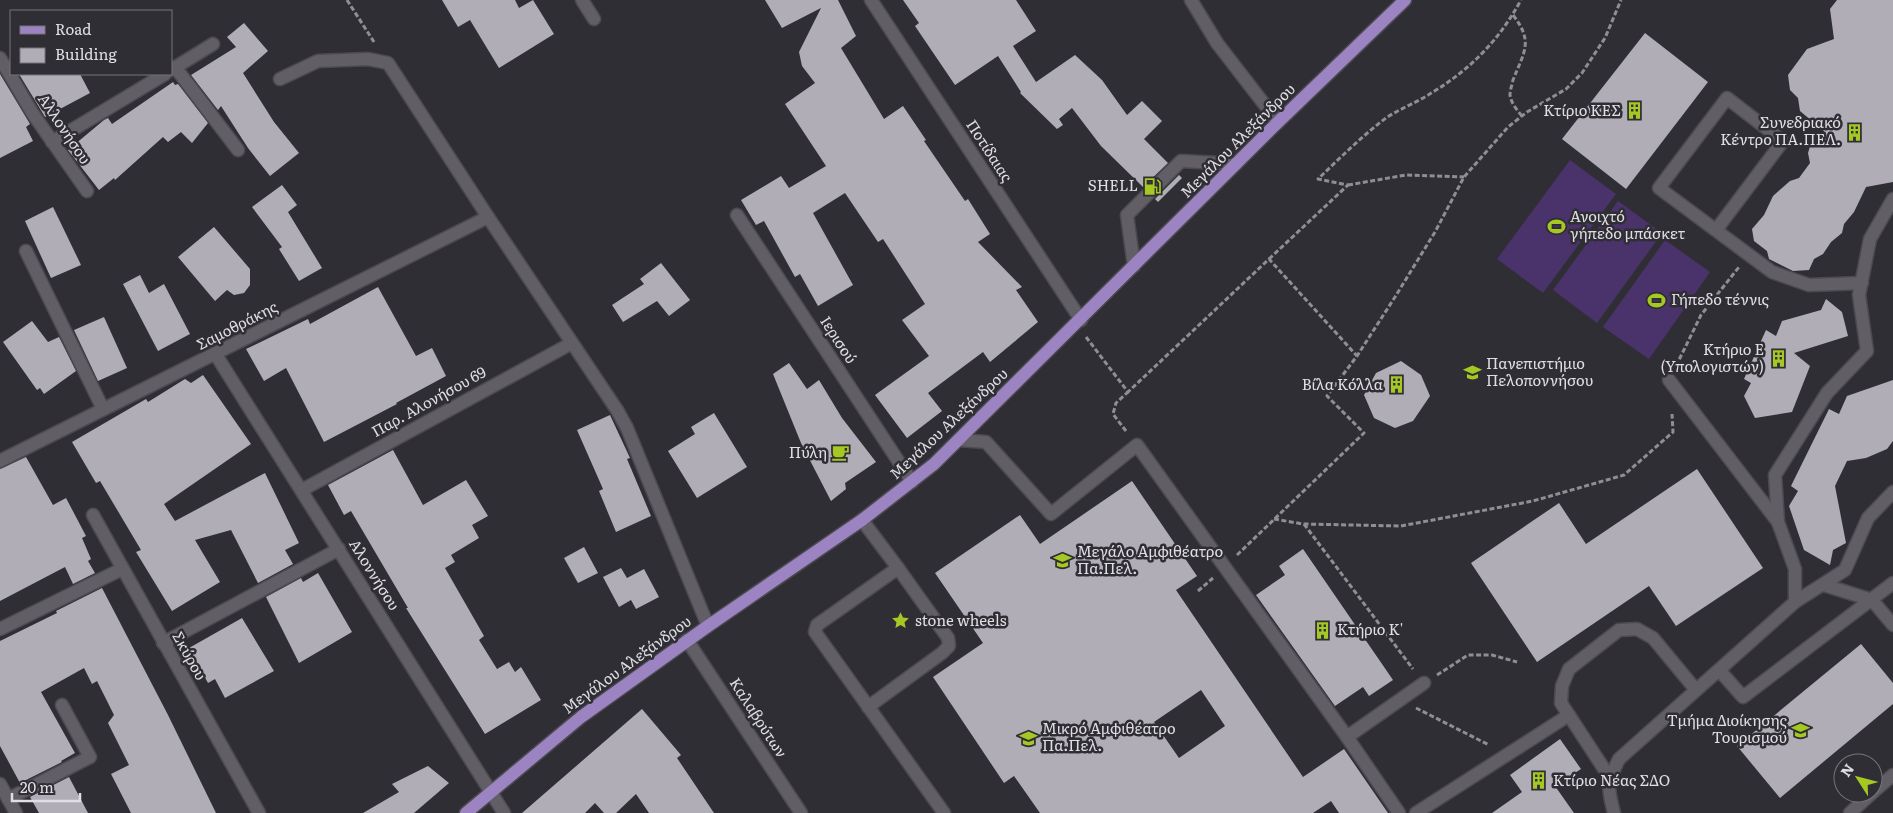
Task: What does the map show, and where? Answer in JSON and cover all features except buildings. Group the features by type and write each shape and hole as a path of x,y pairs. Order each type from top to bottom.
{"main road":[{"name":"Μεγάλου Αλεξάνδρου","path":"466,813 581,717 688,640 862,520 912,482 960,440 1278,122 1405,0"}],"street":[{"path":"582,0 594,19"},
{"name":"Ποτίδαιας","path":"871,0 1081,320"},
{"path":"1191,0 1217,43 1278,122"},
{"path":"172,69 213,44"},
{"name":"Αλλονήσου","path":"0,58 33,114 87,191"},
{"path":"280,79 318,61 368,59 388,63 617,410 708,626"},
{"path":"172,72 238,150"},
{"path":"52,142 162,75"},
{"path":"1716,230 1783,141 1728,98 1659,188 1772,272 1809,285 1862,283"},
{"path":"1134,266 1127,215 1181,161 1236,164"},
{"path":"1795,602 1795,569 1778,522 1776,475 1827,393 1867,350 1859,295 1870,239 1893,199"},
{"name":"Ιερισού","path":"737,215 912,482"},
{"name":"Σαμοθράκης","path":"0,461 216,355 488,217"},
{"path":"26,250 103,409"},
{"name":"Παρ. Αλονήσου 69","path":"302,490 572,343"},
{"name":"Αλοννήσου","path":"216,355 504,813"},
{"path":"1669,380 1778,522"},
{"path":"960,440 986,442 1051,514 1137,445 1347,737 1399,813"},
{"path":"1614,813 1608,792 1610,778 1619,759 1795,602 1824,586 1845,570 1868,518 1893,492"},
{"name":"Σκύρου","path":"93,515 259,813"},
{"path":"862,520 948,638 949,646 868,707"},
{"path":"163,643 339,549"},
{"path":"898,568 815,628 816,636 944,813"},
{"path":"0,629 122,569"},
{"path":"1719,670 1743,697 1893,583"},
{"path":"1824,586 1872,600 1893,625"},
{"path":"1610,778 1562,703 1562,686 1568,669 1620,630 1637,629 1653,638 1696,690"},
{"name":"Καλαβρύτων","path":"688,640 800,813"},
{"path":"1347,737 1424,684"},
{"path":"8,799 90,757 62,705"},
{"path":"1416,813 1569,715"},
{"path":"1883,784 1893,775"},
{"path":"0,784 16,813"},
{"path":"1850,813 1862,803"}],"path":[{"path":"347,0 388,63"},
{"path":"1464,178 1406,175 1348,185 1318,179 1387,117 1432,93 1464,71 1498,37 1521,0"},
{"path":"1198,591 1364,433 1327,396 1357,356 1435,232 1464,178 1508,127 1522,116 1566,89 1582,73 1605,38 1621,0"},
{"path":"1512,15 1522,28 1526,44 1510,94 1513,103 1522,116"},
{"path":"1137,445 1113,414 1116,403 1348,185"},
{"path":"1274,519 1304,524 1401,526 1533,501 1624,475 1673,432 1669,380 1701,315 1748,254"},
{"path":"1269,259 1357,356"},
{"path":"1081,320 1090,345 1128,392"},
{"path":"1304,524 1424,684 1468,655 1492,655 1517,662"},
{"path":"1400,700 1507,755"}],"shaded area":[{"name":"Ανοιχτό γήπεδο μπάσκετ","path":"1570,160 1616,194 1543,293 1497,259"},
{"name":"Ανοιχτό γήπεδο μπάσκετ","path":"1618,201 1662,233 1597,323 1553,290"},
{"name":"Γήπεδο τέννις","path":"1665,240 1710,272 1649,359 1603,327"}],"place":[{"name":"Κτίριο ΚΕΣ","path":"1635,111"},
{"name":"Συνεδριακό Κέντρο ΠΑ.ΠΕΛ.","path":"1855,132"},
{"name":"SHELL","path":"1152,186"},
{"name":"Ανοιχτό γήπεδο μπάσκετ","path":"1556,226"},
{"name":"Γήπεδο τέννις","path":"1657,300"},
{"name":"Κτήριο Ε (Υπολογιστών)","path":"1778,359"},
{"name":"Πανεπιστήμιο Πελοποννήσου","path":"1472,373"},
{"name":"Βίλα Κόλλα","path":"1397,385"},
{"name":"Πύλη","path":"841,453"},
{"name":"Μεγάλο Αμφιθέατρο Πα.Πελ.","path":"1063,561"},
{"name":"stone wheels","path":"901,621"},
{"name":"Κτήριο Κ'","path":"1323,630"},
{"name":"Τμήμα Διοίκησης Τουρισμού","path":"1801,730"},
{"name":"Μικρό Αμφιθέατρο Πα.Πελ.","path":"1028,738"},
{"name":"Κτίριο Νέας ΣΔΟ","path":"1539,781"}]}
